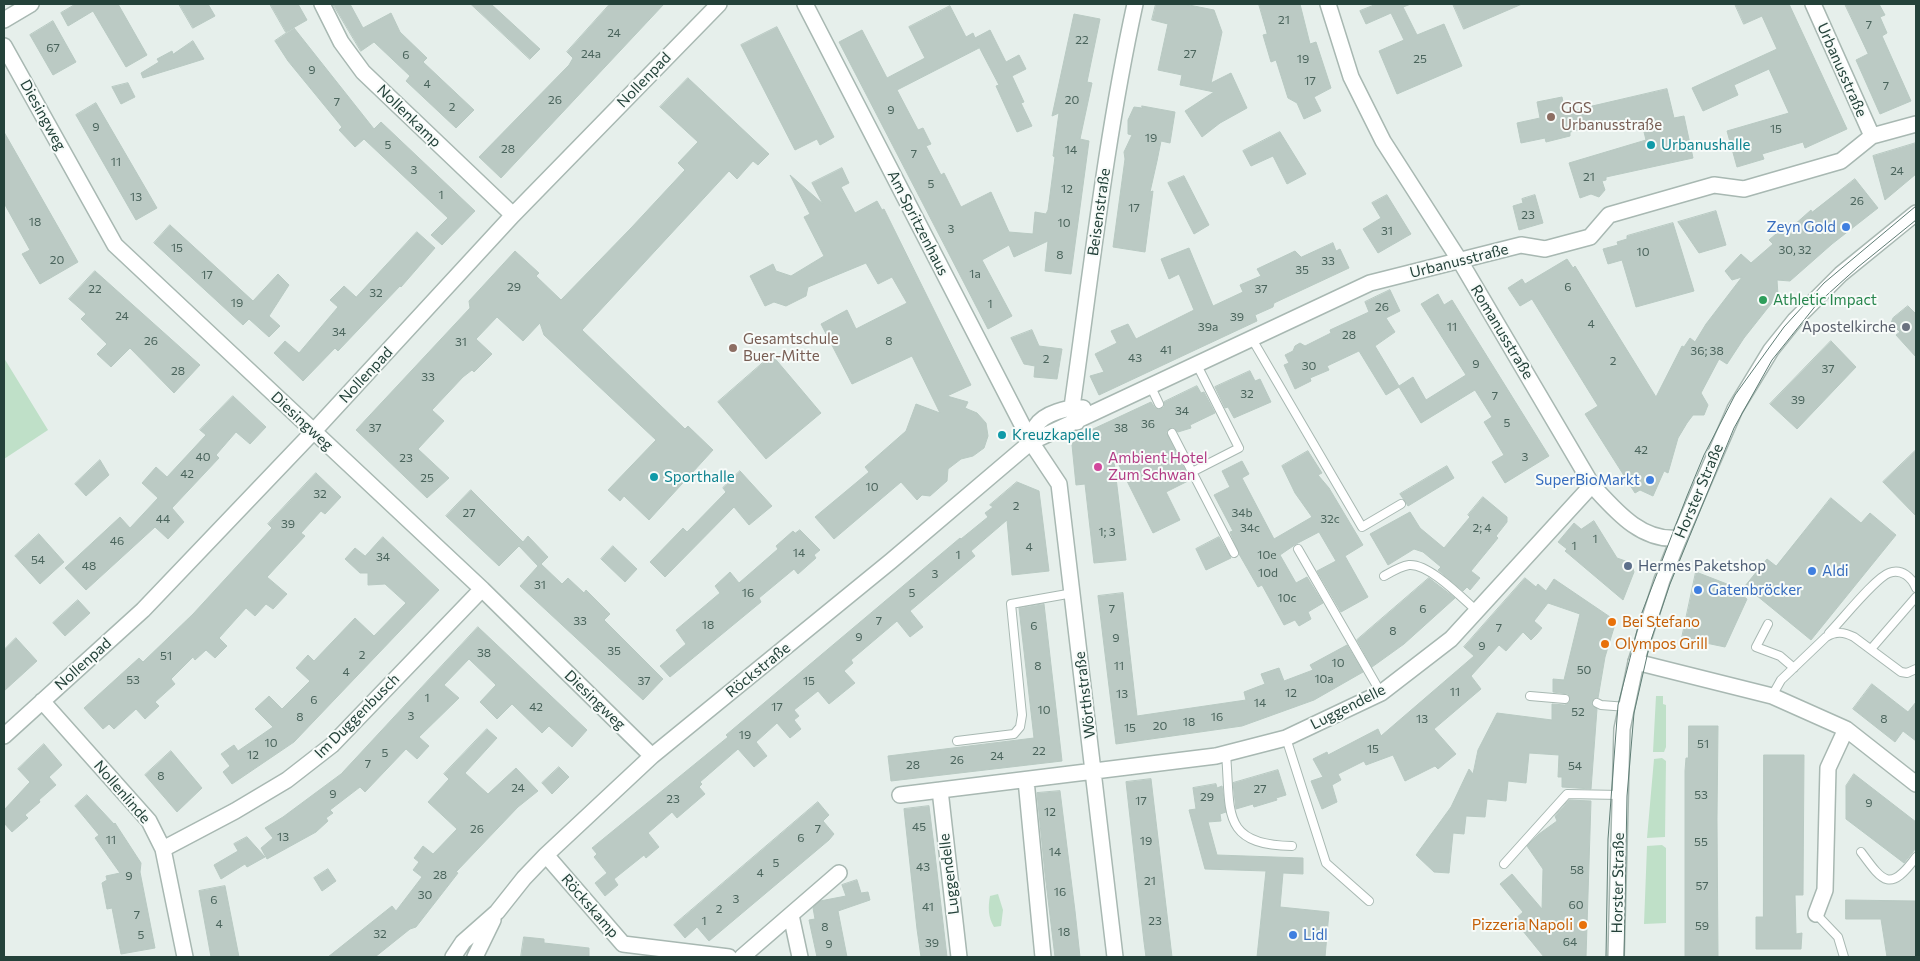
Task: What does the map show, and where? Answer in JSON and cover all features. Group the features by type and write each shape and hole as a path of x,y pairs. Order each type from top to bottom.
{"street":[{"path":"4,20 32,4"},
{"name":"Nollenkamp","path":"322,4 341,42 363,72 513,215"},
{"name":"Nollenpad","path":"4,736 143,610 313,432 513,215 719,4"},
{"name":"Am Spritzenhaus","path":"805,4 1032,442"},
{"name":"Beisenstraße","path":"1075,415 1107,158 1123,59 1135,4"},
{"name":"Romanusstraße","path":"1328,4 1351,77 1382,141 1460,262 1592,485 1640,531 1662,538 1678,538"},
{"name":"Urbanusstraße","path":"1812,4 1872,136"},
{"name":"Diesingweg","path":"4,46 115,245 482,589 652,756"},
{"name":"Urbanusstraße","path":"1032,442 1075,415 1106,409 1370,283 1460,262 1521,245 1545,249 1590,237 1609,215 1714,185 1744,189 1840,161 1872,136 1916,124"},
{"name":"Horster Straße","path":"1616,957 1622,729 1636,662 1662,580 1678,538 1735,409 1772,350 1802,313 1841,274 1916,213"},
{"name":"Wörthstraße","path":"1032,442 1060,484 1115,957"},
{"name":"Röckstraße","path":"475,957 498,912 524,878 652,756 891,561 1032,442"},
{"name":"Luggendelle","path":"900,795 1226,754 1286,738 1381,694 1451,639 1592,485"},
{"name":"Im Duggenbusch","path":"163,850 235,812 287,780 332,745 482,589"},
{"path":"1636,662 1772,696 1846,729 1916,784"},
{"name":"Nollenlinde","path":"42,701 149,821 163,850 185,957"},
{"path":"1816,914 1825,890 1828,768 1846,729"},
{"path":"1026,780 1043,957"},
{"name":"Luggendelle","path":"940,790 959,957"},
{"name":"Röckskamp","path":"546,856 623,944 729,957"},
{"path":"742,957 839,873"},
{"name":"Röckstraße","path":"453,957 463,942 498,912"},
{"path":"791,915 800,957"}],"lane":[{"path":"1252,339 1362,527 1401,504"},
{"path":"1192,472 1239,448 1197,365"},
{"path":"1151,387 1159,404"},
{"path":"1172,433 1234,553"},
{"path":"1298,549 1381,694"},
{"path":"1384,576 1410,565 1419,566 1442,582 1476,611"},
{"path":"1772,696 1781,680 1878,581 1890,572 1902,572 1913,580 1916,588"},
{"path":"957,741 1014,734 1020,727 1022,715 1011,604 1073,594"},
{"path":"1871,649 1916,597"},
{"path":"1768,624 1756,647 1780,656 1794,668"},
{"path":"1826,636 1846,633 1901,672 1907,673 1916,668"},
{"path":"1530,696 1565,699"},
{"path":"1597,703 1627,707"},
{"path":"1286,738 1326,863 1369,901"},
{"path":"1226,754 1234,826 1245,837 1268,846 1292,846"},
{"path":"1504,864 1567,794 1620,795"},
{"path":"1861,852 1880,877 1891,880 1899,877 1916,857"},
{"path":"1816,914 1838,938 1844,957"}],"green space":[{"path":"4,358 48,430 4,459"},
{"path":"1656,696 1663,696 1663,704 1666,705 1666,747 1664,752 1653,752"},
{"path":"1662,758 1666,761 1665,837 1647,838 1654,759"},
{"path":"1662,845 1666,848 1666,923 1644,924 1647,846"},
{"path":"998,894 1003,910 1001,926 994,927 990,916 989,900 990,896"}],"building":[{"path":"76,4 118,4 147,55 126,67 93,11 68,26 61,13"},
{"path":"179,4 208,4 215,16 193,28"},
{"path":"270,4 298,4 307,20 286,32"},
{"path":"333,4 350,4 363,28 391,13 400,32 427,58 423,62 474,110 456,128 406,81 410,76 374,42 361,51"},
{"path":"471,4 491,4 540,49 530,59"},
{"path":"610,4 664,4 501,178 479,157 569,65 573,58 567,52"},
{"path":"1156,4 1184,4 1214,10 1222,32 1211,83 1231,73 1247,108 1220,123 1202,137 1185,111 1214,92 1180,85 1182,75 1158,70 1168,24 1152,20"},
{"path":"1259,4 1300,4 1310,44 1316,42 1331,88 1314,97 1321,111 1304,119 1297,103 1288,98 1276,60 1271,62 1263,35 1267,34"},
{"path":"1377,4 1411,4 1403,7 1417,35 1444,24 1462,66 1397,94 1379,51 1404,40 1391,13 1366,24 1360,11"},
{"path":"1453,4 1522,4 1464,29"},
{"path":"1735,4 1789,4 1847,129 1805,148 1803,142 1762,154 1764,159 1737,167 1727,131 1789,113 1769,69 1734,85 1738,95 1703,111 1692,88 1777,49 1762,16 1744,24"},
{"path":"1845,4 1879,4 1885,15 1880,17 1887,33 1882,36 1911,101 1880,114 1856,60 1868,54"},
{"path":"950,6 966,37 973,33 975,38 990,30 1006,62 1019,55 1026,69 1012,76 1024,102 1021,103 1032,126 1017,132 996,86 999,85 978,45 979,48 897,90 918,130 923,128 931,144 926,146 941,175 944,173 961,207 991,192 1009,232 1033,234 1035,212 1046,214 1048,210 1059,113 1052,116 1074,14 1100,19 1087,82 1092,83 1080,139 1089,141 1071,274 1045,271 1048,241 1014,257 1009,245 982,260 1012,316 988,329 839,42 862,30 887,78 925,58 909,27"},
{"path":"53,21 76,62 53,75 30,35"},
{"path":"777,27 834,137 820,145 817,139 795,150 741,45"},
{"path":"294,28 374,129 381,122 475,211 442,245 431,235 448,218 364,139 355,147 339,130 342,127 288,61 275,41"},
{"path":"193,41 204,59 143,78 141,73 159,62 157,59 172,51 173,54"},
{"path":"688,78 769,154 758,165 753,161 737,179 729,171 582,330 685,429 688,426 713,450 649,520 624,496 620,501 608,490 656,440 544,335 540,323 523,341 497,317 476,339 492,354 474,372 472,370 463,377 432,410 444,421 418,449 449,478 427,498 356,430 470,308 469,301 515,251 539,273 536,276 561,300 631,228 685,170 678,163 698,142 660,107"},
{"path":"128,83 135,97 121,104 112,87"},
{"path":"1667,89 1674,118 1684,116 1693,158 1606,177 1606,180 1602,181 1605,190 1599,197 1591,194 1580,198 1569,163 1646,140 1641,120 1609,128 1608,123 1570,132 1570,136 1546,142 1545,138 1521,143 1517,123 1540,118 1537,102 1562,97 1565,112"},
{"path":"96,103 157,208 136,220 76,115"},
{"path":"1142,106 1175,112 1170,143 1161,141 1150,192 1153,191 1145,252 1113,247 1125,159 1124,152 1132,135 1128,134 1128,120 1134,107 1142,108"},
{"path":"4,132 78,262 40,284 22,254 30,250 4,203"},
{"path":"1280,132 1306,174 1287,184 1273,156 1251,166 1243,151"},
{"path":"1916,143 1916,174 1885,200 1873,156"},
{"path":"842,168 849,183 841,187 855,213 877,201 882,210 884,209 971,385 947,396 968,402 965,408 977,413 986,423 988,436 984,448 973,456 961,459 948,469 947,481 930,496 922,495 917,500 901,482 834,539 815,517 869,472 865,467 906,431 916,404 940,413 912,356 852,384 821,324 847,310 856,329 907,303 892,277 878,284 866,263 808,287 806,296 786,306 774,302 765,306 750,276 773,264 776,271 791,276 824,256 804,217 810,214 790,175 823,204 812,183"},
{"path":"1184,176 1209,225 1194,234 1168,183"},
{"path":"1855,179 1878,208 1832,244 1790,281 1777,280 1778,295 1744,338 1727,364 1719,359 1701,393 1708,405 1704,415 1693,415 1687,423 1678,438 1668,473 1664,471 1653,496 1640,490 1635,493 1585,414 1598,406 1532,299 1520,306 1508,288 1522,279 1525,284 1567,259 1573,268 1575,266 1656,397 1682,346 1684,347 1690,338 1695,342 1706,324 1742,277 1732,280 1725,271 1741,254 1751,263 1773,244 1769,240 1790,222 1793,226 1811,210 1812,212"},
{"path":"1387,195 1411,234 1378,253 1363,229 1381,218 1372,203"},
{"path":"1535,195 1543,223 1519,230 1513,206 1523,203 1522,199"},
{"path":"1716,211 1726,245 1699,253 1678,222"},
{"path":"1673,223 1694,291 1636,307 1622,260 1608,264 1603,249 1618,245 1617,242 1627,239 1627,236"},
{"path":"170,225 253,301 278,274 289,285 269,316 280,326 269,337 249,319 243,325 154,243"},
{"path":"417,232 435,248 401,287 338,351 335,348 303,381 274,353 285,341 299,353 338,307 330,300 344,286 356,297"},
{"path":"1333,243 1336,251 1340,249 1349,268 1274,303 1273,307 1255,315 1257,321 1099,395 1090,376 1104,372 1095,354 1117,343 1111,331 1128,324 1136,339 1194,310 1179,274 1169,279 1161,259 1189,248 1213,306 1243,292 1240,285 1261,276 1257,269 1295,251 1301,257"},
{"path":"95,271 200,365 174,393 130,348 111,367 97,354 107,344 81,319 86,314 69,299"},
{"path":"1390,290 1400,311 1386,318 1395,332 1375,346 1399,386 1413,377 1426,400 1466,375 1421,304 1438,294 1444,305 1452,300 1549,456 1505,483 1492,462 1504,455 1484,422 1492,417 1475,390 1421,423 1399,387 1386,395 1359,351 1327,366 1329,370 1310,378 1311,381 1295,389 1284,365 1289,363 1285,355 1293,351 1295,346 1300,343 1305,346 1331,333 1330,330 1369,312 1365,302"},
{"name":"Apostelkirche","path":"1908,306 1916,314 1916,357 1896,335 1900,332 1891,323 1893,318"},
{"path":"1032,330 1039,346 1062,349 1057,379 1034,377 1035,366 1024,364 1011,338"},
{"path":"1831,341 1856,367 1797,429 1770,404"},
{"path":"772,355 821,413 766,459 718,402"},
{"path":"1250,371 1255,381 1260,379 1271,402 1234,418 1228,407 1225,408 1215,387"},
{"path":"1197,386 1201,393 1204,392 1215,413 1190,425 1191,428 1178,432 1172,427 1166,432 1190,480 1166,492 1180,520 1153,533 1113,453 1126,560 1094,563 1085,484 1076,485 1072,445 1076,437 1151,402 1155,408 1161,409 1164,407 1164,402"},
{"path":"233,396 266,427 250,444 236,432 216,455 219,458 172,508 184,522 168,539 155,527 86,590 65,568 120,517 130,528 158,498 142,483 156,467 167,477 206,435 200,430"},
{"path":"1916,450 1916,516 1883,482"},
{"path":"1308,451 1322,473 1318,475 1329,488 1363,545 1345,556 1368,597 1341,612 1317,571 1336,561 1319,532 1280,555 1296,583 1307,577 1323,603 1308,612 1311,619 1299,626 1295,620 1284,625 1262,585 1258,587 1239,554 1230,532 1233,531 1214,495 1230,487 1222,471 1242,461 1249,474 1242,478 1274,539 1312,517 1295,493 1282,466"},
{"path":"100,460 109,475 86,496 75,484"},
{"path":"1447,466 1454,478 1408,506 1400,494"},
{"path":"740,471 772,506 749,525 734,507 665,577 650,562 683,528 687,532 726,492 723,488"},
{"path":"316,473 341,497 325,514 321,511 301,533 305,536 267,577 287,594 273,609 266,604 255,616 246,608 219,638 227,646 215,658 206,650 195,660 193,657 171,679 175,684 155,702 159,706 145,719 136,709 114,729 109,724 103,729 84,708 139,658 143,662 193,614 272,528 268,524"},
{"path":"1017,482 1039,491 1049,571 1012,575 1007,520 971,551 975,556 910,611 923,627 910,637 897,621 851,660 853,663 844,671 855,683 829,704 818,691 794,710 799,716 794,720 801,729 790,738 777,723 756,742 767,756 754,767 738,749 700,782 702,784 699,787 705,794 677,818 672,812 648,833 659,847 646,858 644,855 614,879 618,885 605,896 595,883 607,873 594,857 597,854 592,848 728,737 726,735 960,538 988,517 985,513 993,507 990,505"},
{"path":"471,490 523,542 528,536 548,557 541,564 562,584 568,578 584,593 586,590 610,614 604,620 663,679 643,700 520,586 538,566 519,546 499,566 446,516"},
{"path":"1483,497 1507,517 1507,522 1496,536 1498,538 1471,571 1480,578 1470,590 1467,587 1463,591 1438,570 1441,567 1423,552 1414,549 1388,565 1370,534 1410,512 1420,528 1444,548 1470,517 1468,515"},
{"name":"Aldi","path":"1831,498 1861,523 1870,513 1896,535 1811,640 1745,586 1767,559 1776,566"},
{"path":"1594,521 1617,558 1631,563 1634,572 1623,600 1565,551 1567,549 1558,542 1574,523 1581,529"},
{"path":"800,530 820,550 814,555 816,558 798,574 794,569 759,598 761,602 670,677 660,666 686,644 676,630 720,593 715,586 730,572 739,583 778,549 776,546 793,531 795,533"},
{"path":"39,534 64,562 40,584 15,556"},
{"path":"383,537 439,590 294,742 232,784 223,772 230,766 221,754 234,745 238,751 273,727 255,709 269,696 282,709 310,681 296,668 308,655 314,661 355,618 374,636 406,603 385,584 368,585 368,573 360,573 345,559 355,548 365,556"},
{"path":"1219,537 1231,558 1206,570 1196,549"},
{"path":"613,546 637,569 625,582 601,559"},
{"path":"1696,572 1727,584 1747,599 1725,647 1682,638"},
{"path":"1429,578 1455,598 1404,644 1372,667 1357,640"},
{"path":"1525,578 1536,587 1538,584 1546,591 1554,579 1616,621 1605,657 1598,698 1594,699 1591,703 1597,709 1591,789 1562,787 1562,777 1558,777 1559,755 1529,753 1526,783 1508,781 1506,801 1487,799 1485,817 1466,816 1464,834 1453,833 1449,873 1434,872 1416,855 1451,807 1469,769 1473,774 1478,750 1497,713 1552,720 1552,704 1565,705 1570,702 1568,694 1553,692 1553,679 1564,680 1580,614 1548,603 1534,621 1542,628 1531,640 1523,632 1506,651 1499,645 1471,676 1481,689 1434,729 1456,754 1438,769 1435,766 1405,781 1393,755 1366,765 1364,761 1338,774 1341,780 1332,785 1337,802 1322,809 1311,781 1323,777 1313,759 1327,752 1328,755 1378,729 1381,736 1474,656 1464,647"},
{"path":"1123,593 1137,716 1246,700 1244,692 1265,684 1261,674 1279,668 1284,681 1313,670 1310,665 1347,645 1363,672 1314,700 1242,726 1116,744 1098,596"},
{"path":"78,600 90,613 65,636 53,623"},
{"path":"1044,604 1062,761 891,781 888,756 1034,738 1019,608"},
{"path":"478,627 587,730 572,747 549,726 542,733 512,704 497,719 480,702 496,685 469,659 444,685 459,698 419,737 429,746 417,759 406,749 365,792 360,787 330,810 333,813 326,818 328,821 316,832 267,859 261,848 273,838 265,828 341,774"},
{"path":"16,638 37,661 4,691 4,650"},
{"path":"1872,684 1908,712 1916,702 1916,741 1903,731 1895,742 1853,709"},
{"path":"1689,726 1718,726 1718,957 1685,957 1685,771 1686,758 1688,758"},
{"path":"487,729 497,738 465,773 488,794 516,768 538,791 518,807 456,872 458,873 416,927 410,929 375,957 328,957 392,906 396,911 422,877 413,870 419,862 414,858 423,846 433,854 457,829 428,802 449,779 444,774"},
{"path":"44,744 62,765 49,777 56,785 39,800 40,802 25,815 28,818 12,832 4,823 4,810 30,782 18,769"},
{"path":"171,751 202,788 177,812 145,775"},
{"path":"1764,755 1804,755 1803,895 1795,895 1796,934 1802,933 1801,949 1756,949 1756,917 1763,917"},
{"path":"559,767 569,777 552,794 542,783"},
{"path":"1278,770 1286,795 1276,798 1277,800 1254,807 1253,804 1236,809 1233,783"},
{"path":"1854,774 1916,822 1916,848 1904,863 1846,819 1846,786"},
{"path":"1151,779 1172,957 1146,957 1144,942 1126,782"},
{"path":"1216,784 1217,788 1222,786 1226,812 1220,814 1221,821 1208,822 1217,855 1303,858 1303,874 1283,873 1280,907 1329,912 1325,957 1257,957 1266,871 1205,869 1189,810 1196,809 1193,788"},
{"path":"1060,791 1080,957 1055,957 1045,874 1037,793"},
{"path":"87,795 115,823 141,863 140,872 155,948 121,954 112,908 107,909 102,883 107,880 106,876 120,873 95,838 99,835 75,806"},
{"path":"1569,800 1591,801 1586,957 1544,957 1514,920 1523,912 1500,884 1512,874 1542,909 1543,869 1527,846 1539,834 1557,821 1555,816"},
{"path":"818,802 829,815 823,821 834,834 829,840 709,941 697,927 685,938 674,925"},
{"path":"929,806 947,957 921,957 917,929 904,809"},
{"path":"247,837 265,857 247,867 245,864 221,879 214,865 238,851 234,844"},
{"path":"328,869 336,881 322,891 314,878"},
{"path":"857,880 861,893 868,892 870,900 838,911 847,957 817,957 809,920 815,919 813,908 820,901 846,896 842,885"},
{"path":"225,886 239,957 211,957 199,891"},
{"path":"1846,900 1916,901 1916,957 1887,957 1881,919 1846,919"},
{"path":"524,937 544,939 544,943 589,948 589,957 521,957"}],"tram line":[{"path":"1606,957 1608,839 1618,705 1641,615 1687,496 1704,455 1735,395 1784,327 1824,283 1916,206"},
{"path":"1624,957 1627,796 1634,713 1650,643 1670,584 1734,428 1772,360 1817,304 1858,267 1916,220"}],"place":[{"name":"GGS Urbanusstraße","path":"1551,117"},
{"name":"Urbanushalle","path":"1651,145"},
{"name":"Zeyn Gold","path":"1846,227"},
{"name":"Athletic Impact","path":"1763,300"},
{"name":"Apostelkirche","path":"1906,327"},
{"name":"Gesamtschule Buer-Mitte","path":"733,348"},
{"name":"Kreuzkapelle","path":"1002,435"},
{"name":"Ambient Hotel Zum Schwan","path":"1098,467"},
{"name":"Sporthalle","path":"654,477"},
{"name":"SuperBioMarkt","path":"1650,480"},
{"name":"Hermes Paketshop","path":"1628,566"},
{"name":"Aldi","path":"1812,571"},
{"name":"Gatenbröcker","path":"1698,590"},
{"name":"Bei Stefano","path":"1612,622"},
{"name":"Olympos Grill","path":"1605,644"},
{"name":"Pizzeria Napoli","path":"1583,925"},
{"name":"Lidl","path":"1293,935"}]}
